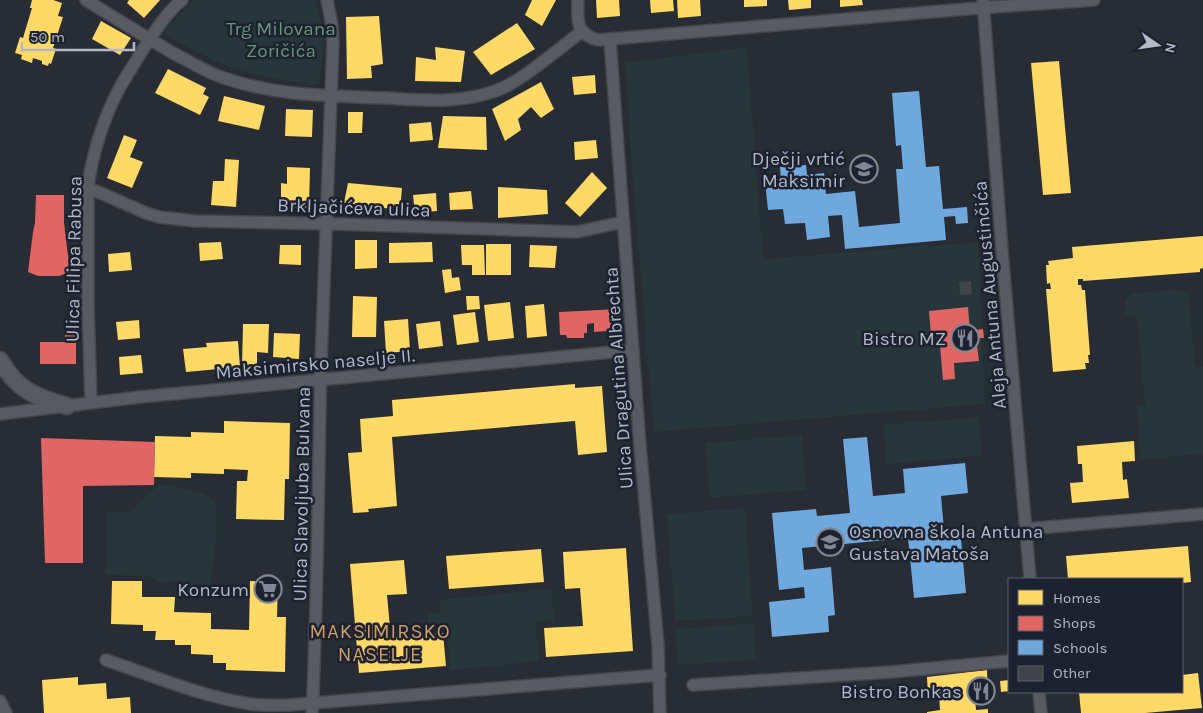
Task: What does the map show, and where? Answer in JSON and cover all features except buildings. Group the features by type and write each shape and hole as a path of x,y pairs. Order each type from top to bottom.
{"main road":[{"path":"0,360 11,377 28,391 67,406"}],"street":[{"path":"86,0 194,65 220,76 257,87 331,96 439,100 480,96 510,84 582,31"},
{"path":"150,40 162,22 182,0"},
{"path":"327,0 333,42 331,96"},
{"path":"578,0 579,25 586,36 598,40 984,4 1094,0"},
{"name":"Aleja Antuna Augustinčića","path":"984,4 1002,253 1030,578"},
{"name":"Ulica Filipa Rabusa","path":"91,402 88,305 88,190 90,173 106,117 120,87 150,40"},
{"name":"Ulica Dragutina Albrechta","path":"610,40 642,473 660,675 660,713"},
{"name":"Ulica Slavoljuba Bulvana","path":"312,708 331,96"},
{"name":"Brkljačićeva ulica","path":"88,190 101,193 146,213 165,218 195,221 577,232 624,223"},
{"name":"Maksimirsko naselje II.","path":"0,414 140,397 633,350"},
{"path":"1026,529 1203,514"},
{"path":"106,660 197,692 224,699 252,704 312,708 660,675"},
{"path":"693,685 891,672 1008,661"},
{"path":"1040,693 1041,713"},
{"path":"0,701 6,713"}],"green space":[{"name":"Trg Milovana Zoričića","path":"194,0 315,0 325,42 319,85 271,78 236,69 170,38 164,32"},
{"path":"747,47 763,259 978,242 985,404 654,432 625,63"},
{"path":"1165,290 1181,291 1189,295 1195,367 1203,367 1203,454 1140,459 1137,406 1145,405 1137,317 1125,315 1125,302 1131,294"},
{"path":"979,417 982,456 887,464 883,425"},
{"path":"802,435 806,490 709,498 705,443"},
{"path":"161,484 204,493 215,501 216,535 210,592 199,593 180,581 160,583 147,576 105,575 107,565 107,512 132,511 146,495"},
{"path":"745,508 753,616 675,621 667,514"},
{"path":"551,589 554,620 535,622 539,661 450,670 447,629 429,630 427,614 441,612 440,600"},
{"path":"754,623 756,660 678,665 675,629"}],"place":[{"name":"Dječji vrtić Maksimir","path":"864,169"},
{"name":"Bistro MZ","path":"965,338"},
{"name":"Osnovna škola Antuna Gustava Matoša","path":"830,542"},
{"name":"Konzum","path":"268,589"},
{"name":"Bistro Bonkas","path":"981,691"}],"district":[{"name":"MAKSIMIRSKO NASELJE","path":"380,642"}]}
